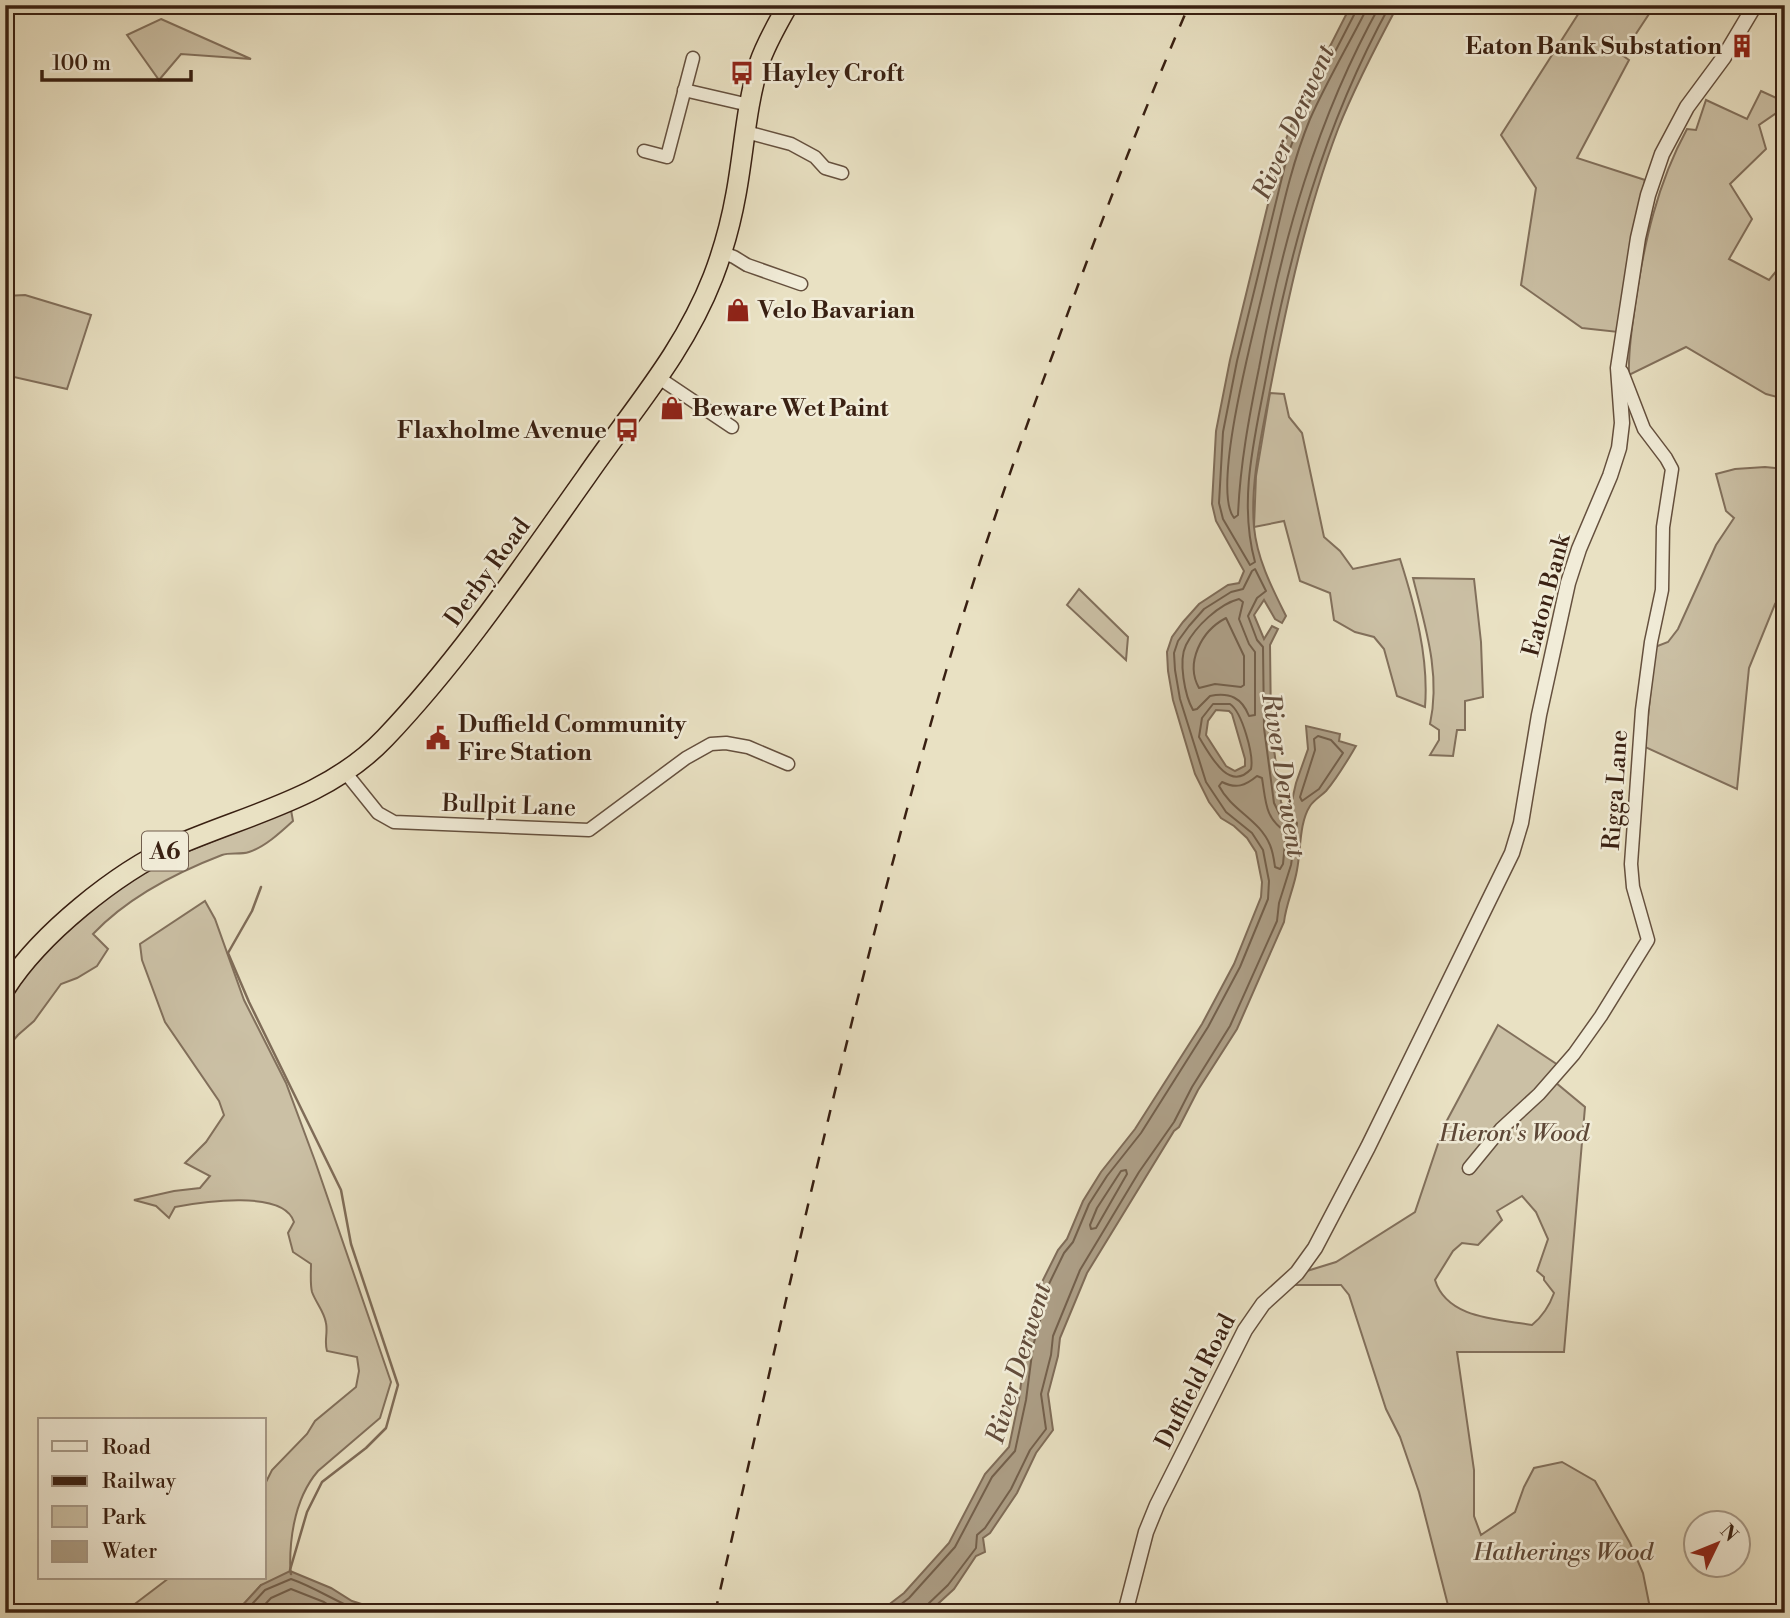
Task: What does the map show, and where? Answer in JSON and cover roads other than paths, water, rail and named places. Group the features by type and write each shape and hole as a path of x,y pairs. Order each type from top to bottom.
{"highway":[{"name":"Derby Road","path":"5,989 30,956 57,929 90,901 146,862 174,847 300,797 345,772 384,739 457,653 509,587 588,473 659,378 699,309 721,252 736,195 749,105 765,48 788,5"}],"street":[{"name":"Eaton Bank","path":"1344,1192 1512,853 1521,823 1539,715 1568,583 1579,549 1611,476 1619,448 1622,423 1618,368 1638,239 1656,170 1687,107 1724,57 1755,5"},
{"path":"644,151 667,157 693,58"},
{"path":"684,90 749,105"},
{"path":"746,132 791,144 815,157 825,168 842,173"},
{"path":"721,252 747,265 801,284"},
{"name":"Rigga Lane","path":"1469,1168 1501,1129 1539,1094 1574,1054 1648,940 1633,887 1631,857 1641,723 1651,642 1662,590 1663,527 1672,469 1644,429 1622,372 1618,368"},
{"path":"659,378 732,426"},
{"name":"Bullpit Lane","path":"345,772 378,813 394,822 589,830 686,758 711,744 726,743 748,747 788,764"},
{"name":"Duffield Road","path":"1125,1613 1146,1532 1157,1505 1245,1330 1263,1304 1307,1261 1344,1192"},
{"path":"1279,1598 1278,1612 1299,1613"}],"water":[{"name":"River Derwent","path":"1351,5 1398,5 1345,113 1316,193 1283,324 1260,441 1253,510 1258,550 1286,616 1282,623 1275,619 1264,600 1254,615 1264,639 1272,626 1278,629 1270,645 1271,727 1281,802 1288,818 1308,749 1306,726 1340,734 1339,741 1356,746 1326,791 1306,813 1296,877 1284,922 1237,1029 1087,1273 1060,1338 1048,1394 1053,1430 1036,1453 1017,1493 990,1533 983,1538 985,1552 976,1556 954,1589 928,1613 878,1613 904,1593 949,1543 985,1474 1009,1447 1026,1345 1039,1288 1058,1250 1067,1239 1083,1201 1101,1172 1135,1129 1202,1024 1234,964 1261,897 1262,882 1256,852 1247,838 1221,818 1209,802 1195,774 1173,700 1167,652 1172,637 1199,604 1228,585 1239,583 1244,571 1216,521 1212,504 1216,431 1230,360 1280,155 1296,113","holes":["1216,710 1229,711 1245,759 1245,766 1235,771 1226,766 1206,735 1208,721"]},
{"path":"290,1571 331,1588 352,1601 390,1613 232,1613 261,1585"}],"waterway":[{"path":"261,887 252,911 228,953 249,1002 341,1190 351,1244 398,1385 386,1428 366,1448 322,1482 307,1512 291,1574"}],"railway":[{"path":"715,1613 852,1022 946,671 1039,390 1119,177 1189,5"}],"place":[{"name":"Eaton Bank Substation","path":"1742,46"},
{"name":"Hayley Croft","path":"742,73"},
{"name":"Velo Bavarian","path":"738,310"},
{"name":"Beware Wet Paint","path":"672,408"},
{"name":"Flaxholme Avenue","path":"627,430"},
{"name":"Duffield Community Fire Station","path":"438,738"}],"park label":[{"name":"Hieron's Wood","path":"1514,1133"},
{"name":"Hatherings Wood","path":"1563,1552"}]}
